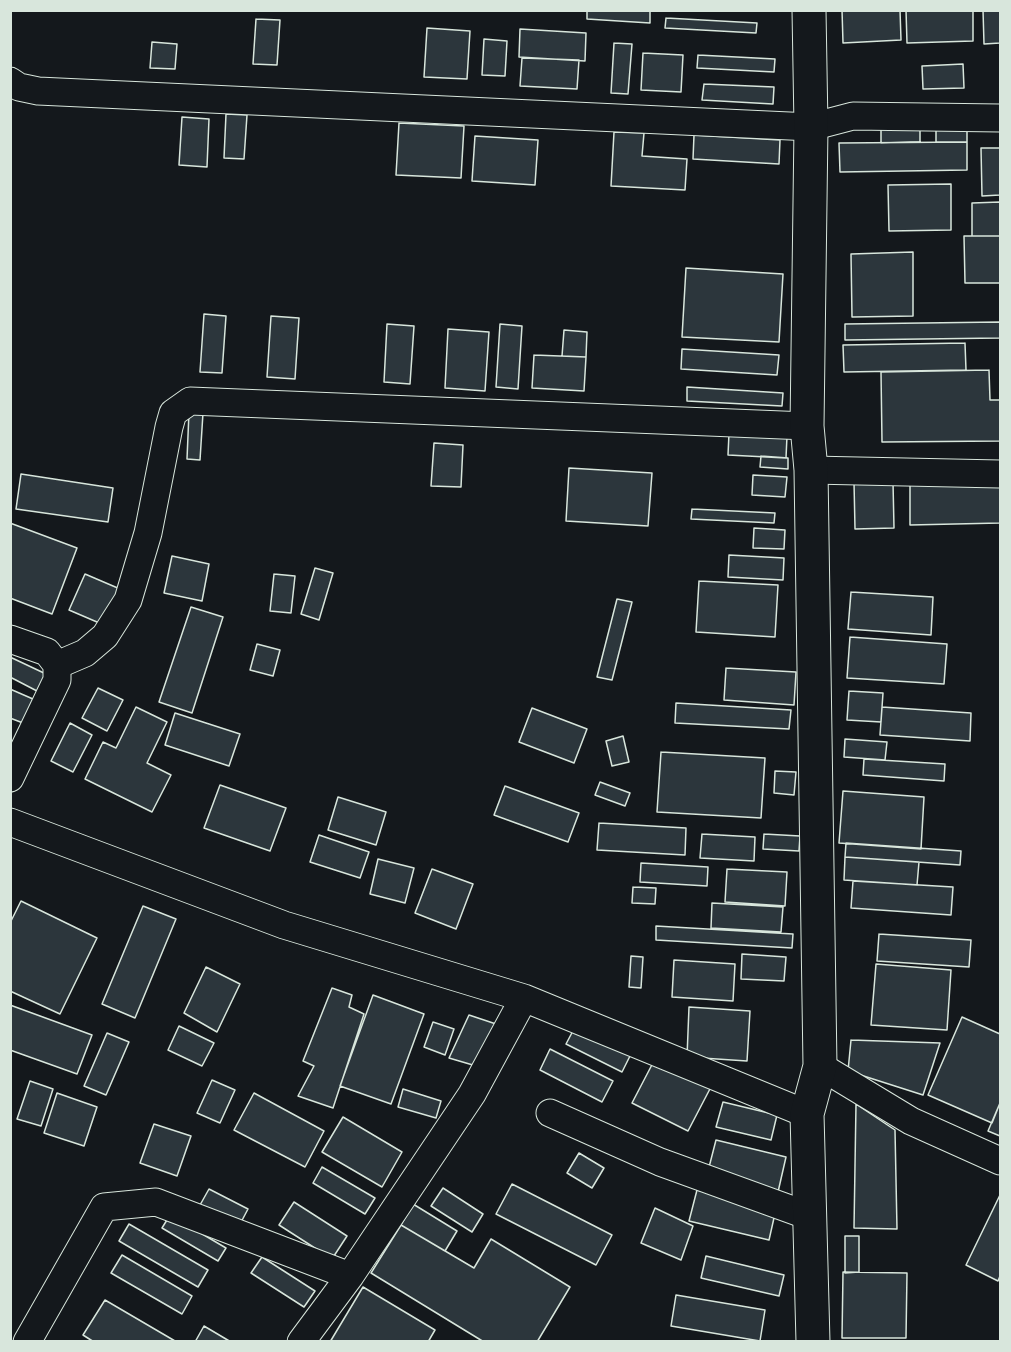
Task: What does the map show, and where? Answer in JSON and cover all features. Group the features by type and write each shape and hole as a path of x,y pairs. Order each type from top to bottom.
{"main road":[{"path":"809,10 811,127 807,426 811,470 820,1066 807,1114 813,1341"}],"street":[{"path":"10,81 19,87 38,91 811,127 853,116 1000,118"},
{"path":"57,665 85,653 105,636 128,600 148,533 173,413 190,400 807,426"},
{"path":"811,470 1000,474"},
{"path":"10,639 47,652 57,665 57,680 10,778"},
{"path":"10,822 284,925 524,998 807,1114"},
{"path":"301,1341 350,1276 472,1094 524,998"},
{"path":"820,1066 911,1121 1000,1161"},
{"path":"550,1113 660,1162 809,1216"},
{"path":"27,1341 98,1212 104,1207 156,1202 350,1276"}],"building":[{"path":"587,10 650,10 650,23 587,19"},
{"path":"842,10 900,10 901,40 843,43"},
{"path":"906,10 973,10 973,41 907,43"},
{"path":"983,10 1000,10 1000,43 984,44"},
{"path":"666,18 757,23 756,33 665,28"},
{"path":"256,19 280,20 277,65 253,64"},
{"path":"427,28 470,31 467,79 424,77"},
{"path":"520,29 586,33 585,61 519,57"},
{"path":"484,39 507,41 505,76 482,75"},
{"path":"152,42 177,44 175,69 150,68"},
{"path":"614,43 632,44 628,94 611,93"},
{"path":"643,53 683,55 681,92 641,90"},
{"path":"698,55 775,59 774,72 697,68"},
{"path":"522,58 579,60 577,89 520,86"},
{"path":"963,64 964,88 923,89 922,66"},
{"path":"704,84 774,87 773,104 702,100"},
{"path":"226,114 247,115 244,159 224,158"},
{"path":"182,117 209,119 207,167 179,165"},
{"path":"399,123 464,126 461,178 396,175"},
{"path":"920,125 920,142 881,143 881,126"},
{"path":"936,125 967,125 967,142 936,142"},
{"path":"614,132 644,133 642,156 687,159 685,190 611,186"},
{"path":"694,135 780,140 779,164 693,159"},
{"path":"475,136 538,140 535,185 472,181"},
{"path":"967,142 967,170 840,172 839,143"},
{"path":"981,148 1000,148 1000,195 982,196"},
{"path":"951,184 951,230 889,231 888,185"},
{"path":"1000,202 1000,236 972,236 972,203"},
{"path":"964,236 1000,236 1000,283 965,283"},
{"path":"913,252 913,316 852,317 851,254"},
{"path":"686,268 783,274 779,342 682,337"},
{"path":"204,314 226,316 222,373 200,372"},
{"path":"271,316 299,318 295,379 267,377"},
{"path":"1000,322 1000,338 845,340 845,324"},
{"path":"387,324 414,326 410,384 384,382"},
{"path":"500,324 522,326 518,389 496,387"},
{"path":"448,329 489,332 485,391 445,388"},
{"path":"564,330 587,332 586,357 562,356"},
{"path":"965,343 966,370 844,372 843,345"},
{"path":"682,349 779,355 777,375 681,369"},
{"path":"534,355 586,357 584,391 532,388"},
{"path":"989,370 990,400 1000,400 1000,441 882,442 881,372"},
{"path":"687,387 783,393 782,406 687,401"},
{"path":"189,412 203,413 200,460 187,459"},
{"path":"729,433 787,436 786,458 728,455"},
{"path":"434,443 463,445 461,487 431,486"},
{"path":"761,456 788,458 788,469 760,467"},
{"path":"569,468 652,473 648,526 566,521"},
{"path":"21,474 113,488 108,522 16,509"},
{"path":"753,475 787,477 785,497 752,495"},
{"path":"1000,478 1000,523 910,525 910,480"},
{"path":"854,482 893,482 894,528 855,529"},
{"path":"692,509 775,513 774,523 691,519"},
{"path":"10,523 77,548 52,614 10,598"},
{"path":"754,528 785,530 784,549 753,548"},
{"path":"729,555 784,558 783,580 728,577"},
{"path":"172,556 209,564 202,601 164,593"},
{"path":"315,568 333,573 319,620 301,614"},
{"path":"85,574 120,589 104,625 69,610"},
{"path":"274,574 295,576 291,613 270,611"},
{"path":"699,581 778,585 775,637 696,632"},
{"path":"851,592 933,597 931,635 848,629"},
{"path":"617,599 632,602 612,680 597,677"},
{"path":"191,607 223,617 192,713 159,702"},
{"path":"850,637 947,644 944,684 847,678"},
{"path":"257,644 280,650 273,676 250,670"},
{"path":"10,657 46,674 37,691 10,677"},
{"path":"726,668 796,672 794,705 724,700"},
{"path":"98,688 123,700 107,731 82,718"},
{"path":"10,689 33,699 23,723 10,718"},
{"path":"849,691 883,693 881,722 847,720"},
{"path":"676,703 791,710 789,729 675,723"},
{"path":"136,707 167,722 147,763 171,775 152,812 85,779 103,742 116,748"},
{"path":"882,707 971,713 970,741 880,735"},
{"path":"532,708 587,729 574,763 519,742"},
{"path":"175,713 240,734 229,766 165,745"},
{"path":"70,723 92,735 73,772 51,761"},
{"path":"623,736 629,762 612,766 606,741"},
{"path":"845,739 887,742 885,760 844,757"},
{"path":"661,752 765,758 761,818 657,812"},
{"path":"864,759 945,764 944,781 863,775"},
{"path":"775,771 796,772 794,795 774,793"},
{"path":"600,782 630,793 625,806 595,795"},
{"path":"220,785 286,808 270,851 204,828"},
{"path":"505,786 579,813 568,842 494,815"},
{"path":"843,791 924,797 921,849 839,843"},
{"path":"338,797 386,812 376,845 328,830"},
{"path":"599,823 686,828 685,855 597,850"},
{"path":"702,834 755,837 754,861 700,858"},
{"path":"764,834 800,836 799,851 763,849"},
{"path":"319,835 369,852 360,878 310,862"},
{"path":"846,843 961,851 960,865 845,857"},
{"path":"845,857 919,862 917,885 844,880"},
{"path":"378,859 414,868 405,903 370,894"},
{"path":"641,863 708,867 707,886 640,882"},
{"path":"432,869 473,884 456,929 415,913"},
{"path":"727,869 787,872 785,906 725,902"},
{"path":"853,881 953,887 951,915 851,908"},
{"path":"633,887 656,888 655,904 632,903"},
{"path":"21,901 97,938 60,1014 10,991 10,923"},
{"path":"712,903 783,907 781,932 711,928"},
{"path":"143,906 176,919 135,1018 102,1004"},
{"path":"656,926 793,934 792,948 656,940"},
{"path":"879,934 971,940 969,967 877,961"},
{"path":"742,954 786,957 784,981 741,979"},
{"path":"631,956 643,957 641,988 629,987"},
{"path":"674,960 735,964 733,1001 672,997"},
{"path":"876,964 951,970 947,1030 871,1025"},
{"path":"206,967 240,984 217,1032 184,1013"},
{"path":"332,988 352,995 349,1007 364,1014 333,1108 298,1096 314,1066 303,1061"},
{"path":"373,995 424,1014 391,1104 340,1086"},
{"path":"10,1005 92,1035 77,1074 10,1050"},
{"path":"689,1007 750,1011 747,1061 687,1057"},
{"path":"469,1015 502,1026 483,1068 449,1058"},
{"path":"962,1017 1000,1034 1000,1103 992,1123 928,1095"},
{"path":"433,1022 454,1029 445,1055 424,1047"},
{"path":"179,1026 214,1043 202,1066 168,1050"},
{"path":"575,1027 631,1054 622,1072 566,1044"},
{"path":"107,1033 129,1042 106,1095 84,1086"},
{"path":"851,1040 940,1043 923,1095 848,1071"},
{"path":"550,1049 613,1081 602,1102 540,1070"},
{"path":"656,1057 712,1085 688,1131 632,1103"},
{"path":"212,1080 235,1090 220,1123 197,1113"},
{"path":"30,1081 53,1089 41,1126 17,1119"},
{"path":"403,1089 441,1101 436,1118 398,1107"},
{"path":"57,1093 97,1107 84,1146 44,1133"},
{"path":"254,1093 324,1131 305,1167 234,1130"},
{"path":"723,1102 777,1115 771,1140 716,1127"},
{"path":"1000,1103 1000,1136 988,1131"},
{"path":"856,1104 895,1130 897,1229 854,1228"},
{"path":"343,1117 402,1152 382,1187 322,1152"},
{"path":"154,1124 191,1136 177,1176 140,1163"},
{"path":"716,1140 786,1157 778,1192 707,1175"},
{"path":"579,1153 604,1168 592,1188 567,1173"},
{"path":"322,1167 375,1198 365,1214 313,1183"},
{"path":"512,1184 612,1235 596,1265 496,1214"},
{"path":"443,1188 483,1214 472,1232 431,1206"},
{"path":"209,1189 248,1209 239,1226 200,1205"},
{"path":"697,1190 776,1209 769,1240 689,1221"},
{"path":"1000,1195 1000,1276 998,1281 966,1265"},
{"path":"294,1202 347,1236 332,1259 279,1225"},
{"path":"413,1204 457,1231 445,1251 401,1225"},
{"path":"655,1208 693,1226 681,1260 641,1243"},
{"path":"170,1215 226,1248 218,1261 162,1228"},
{"path":"129,1224 208,1270 198,1287 119,1241"},
{"path":"401,1225 474,1268 491,1239 570,1287 537,1342 484,1342 371,1273"},
{"path":"845,1236 859,1236 859,1272 845,1273"},
{"path":"122,1255 192,1296 182,1314 111,1273"},
{"path":"706,1256 784,1275 779,1296 701,1278"},
{"path":"262,1257 315,1291 304,1307 251,1273"},
{"path":"843,1272 907,1273 906,1338 842,1338"},
{"path":"363,1287 435,1330 428,1342 330,1342"},
{"path":"676,1295 765,1310 760,1341 671,1326"},
{"path":"105,1300 175,1341 94,1342 83,1335"},
{"path":"204,1326 231,1342 195,1342"}]}
